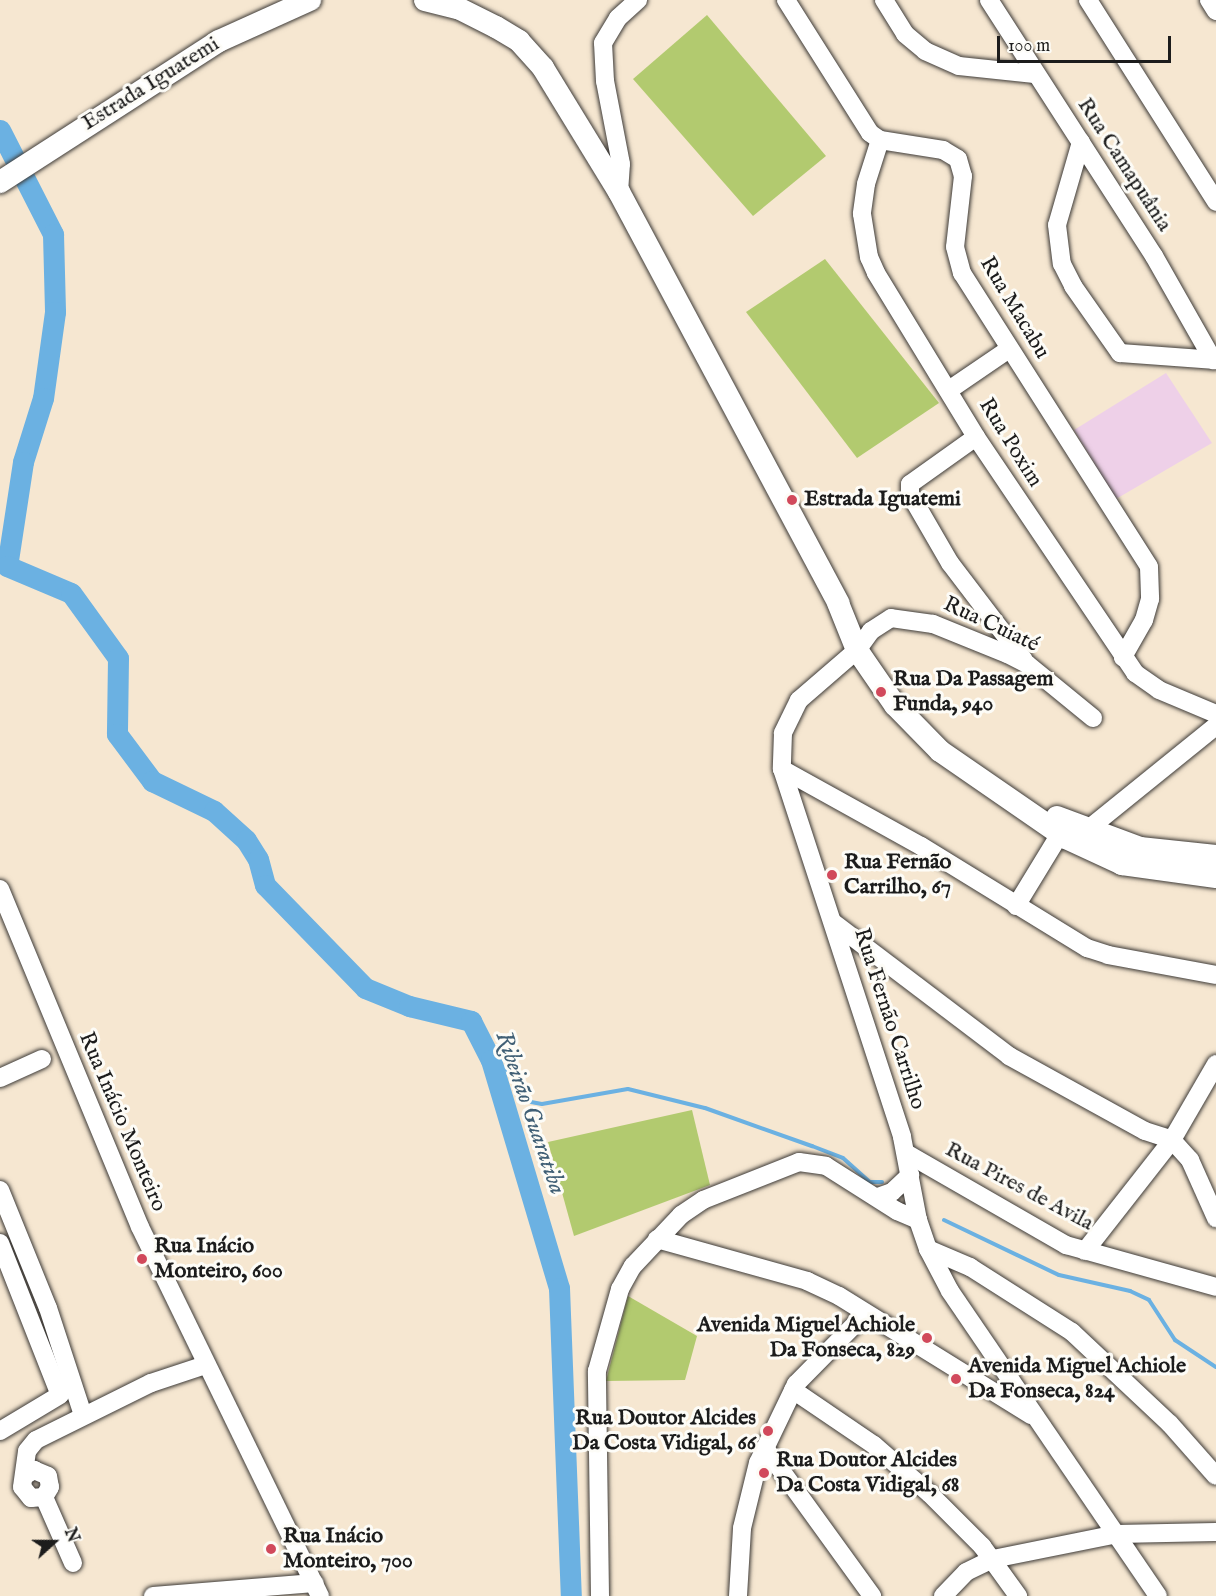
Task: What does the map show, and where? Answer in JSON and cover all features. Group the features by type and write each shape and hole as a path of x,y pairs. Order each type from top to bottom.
{"main road":[{"name":"Estrada Iguatemi","path":"16,171 219,41 310,0"},
{"path":"425,0 458,8 519,42 543,68 619,192 857,640 895,705 940,751 1060,834 1122,864 1216,877"},
{"path":"857,640 928,723 1055,816 1087,830 1140,848 1216,856"}],"street":[{"path":"619,192 621,164 605,81 603,43 618,18 638,0"},
{"path":"786,0 862,123 880,140"},
{"path":"884,0 904,34 925,51 960,66 1035,74"},
{"name":"Rua Camapuânia","path":"988,0 1154,256 1215,360"},
{"path":"1088,0 1216,202"},
{"path":"1209,0 1216,11"},
{"name":"Rua Macabu","path":"880,140 943,150 958,159 963,176 956,257 969,286 1149,567 1150,599 1144,620 1123,657"},
{"name":"Rua Poxim","path":"880,140 864,198 869,257 976,437 1123,657 1147,684 1216,714"},
{"path":"1081,142 1057,225 1062,264 1072,286 1119,353 1215,360"},
{"path":"949,390 1009,348"},
{"path":"976,437 910,484 912,502 926,527 1027,664"},
{"name":"Rua Cuiaté","path":"857,640 881,623 909,618 933,624 1027,664 1093,718"},
{"name":"Rua Fernão Carrilho","path":"857,640 814,684 788,717 782,769 834,923 906,1153 918,1220 928,1249 950,1291 1158,1596"},
{"path":"1087,830 1216,726"},
{"path":"782,769 921,846 1087,948 1108,955 1216,975"},
{"path":"1016,906 1060,834"},
{"name":"Rua Inácio Monteiro","path":"0,889 140,1227 202,1359 317,1590"},
{"path":"834,923 1009,1056 1145,1131 1172,1140 1190,1160 1216,1218"},
{"path":"0,1078 42,1059"},
{"path":"1085,1251 1172,1140 1216,1064"},
{"name":"Rua Pires de Avila","path":"906,1153 1011,1216 1085,1251 1216,1287"},
{"path":"600,1596 597,1371 620,1289 633,1266 657,1239 703,1200 799,1162 826,1166 918,1220"},
{"path":"878,1197 892,1192 910,1175"},
{"path":"0,1190 48,1308 82,1415"},
{"path":"657,1239 807,1281 1035,1417"},
{"path":"0,1243 60,1395 0,1431"},
{"path":"928,1249 970,1267 1072,1332 1104,1360 1195,1451 1216,1476"},
{"path":"738,1596 742,1528 765,1448 793,1390 820,1356 865,1314"},
{"path":"73,1563 44,1497 50,1487 48,1476 34,1470 24,1476 31,1444 82,1415 202,1359"},
{"path":"793,1390 874,1445 930,1494 993,1559 1018,1596"},
{"path":"765,1448 872,1596"},
{"path":"1195,1451 1216,1462"},
{"path":"943,1596 966,1572 993,1559 1117,1534 1216,1532"},
{"path":"153,1596 317,1590"}],"shaded area":[{"path":"1166,373 1212,443 1116,499 1074,430"}],"green space":[{"path":"707,15 826,156 753,216 633,79"},
{"path":"825,259 939,403 857,458 746,312"},
{"path":"692,1110 710,1185 574,1236 548,1142"},
{"path":"628,1296 697,1336 685,1380 606,1381"}],"waterway":[{"path":"0,130 53,234 55,312 43,398 23,462 7,566"},
{"name":"Ribeirão Guaratiba","path":"7,566 71,593 118,658 117,734 152,781 214,811 246,840 258,859 265,885 365,988 409,1006 471,1021 491,1060 559,1288 571,1596"},
{"path":"491,1060 520,1078 531,1102 542,1104 628,1089 705,1108 812,1146 843,1158 870,1182 882,1182"},
{"path":"944,1220 1059,1275 1130,1291 1149,1300 1175,1340 1216,1367"}],"place":[{"name":"Estrada Iguatemi","path":"792,500"},
{"name":"Rua Da Passagem Funda, 940","path":"881,692"},
{"name":"Rua Fernão Carrilho, 67","path":"832,875"},
{"name":"Rua Inácio Monteiro, 600","path":"142,1259"},
{"name":"Avenida Miguel Achiole Da Fonseca, 829","path":"927,1338"},
{"name":"Avenida Miguel Achiole Da Fonseca, 824","path":"956,1379"},
{"name":"Rua Doutor Alcides Da Costa Vidigal, 66","path":"768,1431"},
{"name":"Rua Doutor Alcides Da Costa Vidigal, 68","path":"764,1473"},
{"name":"Rua Inácio Monteiro, 700","path":"271,1549"}]}
